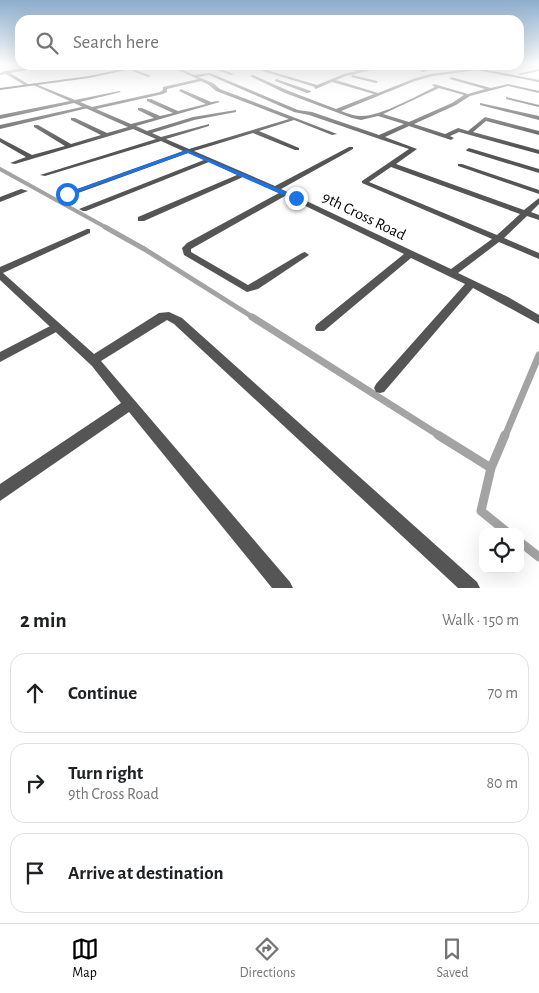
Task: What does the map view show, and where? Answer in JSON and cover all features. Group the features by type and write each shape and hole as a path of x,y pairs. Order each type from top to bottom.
{"street":[{"name":"9th Cross Road","path":"51,91 280,191 451,274 539,320"},
{"path":"0,127 164,91"},
{"path":"184,91 210,104"},
{"path":"222,91 334,134"},
{"path":"250,91 304,114 310,112 414,149 364,182 539,256"},
{"path":"288,91 359,119 378,114 427,91"},
{"path":"369,91 378,94"},
{"path":"336,111 385,91"},
{"path":"457,91 468,95"},
{"path":"380,137 411,125 468,95 482,91"},
{"path":"0,117 120,92"},
{"path":"508,98 539,106"},
{"path":"149,100 178,113"},
{"path":"13,163 132,126 218,102"},
{"path":"482,104 539,118"},
{"path":"140,109 159,118"},
{"path":"147,134 193,119 234,111"},
{"path":"378,114 452,138"},
{"path":"73,119 106,135"},
{"path":"67,194 189,151 293,119"},
{"path":"469,133 485,120 539,133"},
{"path":"43,175 159,138 207,125"},
{"path":"36,126 70,146"},
{"path":"445,136 458,130 539,152"},
{"path":"253,131 297,149"},
{"path":"0,140 31,157"},
{"path":"305,255 255,287 247,289 187,253 186,248 351,148"},
{"path":"469,150 539,171"},
{"path":"83,209 210,160"},
{"path":"390,164 539,218"},
{"path":"460,165 539,192"},
{"path":"141,219 243,175"},
{"path":"0,200 24,191"},
{"path":"451,274 499,238 539,200"},
{"path":"87,231 0,273 93,360 284,588"},
{"path":"320,328 410,254"},
{"path":"380,388 471,284"},
{"path":"93,360 163,316 169,316 178,321 471,588"},
{"path":"0,357 56,327"},
{"path":"0,493 130,404"}],"waterway":[{"path":"0,169 107,228"},
{"path":"105,227 146,250 254,318"},
{"path":"252,317 440,436"},
{"path":"505,436 539,355"},
{"path":"438,435 491,468"},
{"path":"491,468 505,435"},
{"path":"491,468 481,511 502,528"},
{"path":"524,545 539,557"}],"route":[{"path":"67,194 189,151 296,198"}]}
